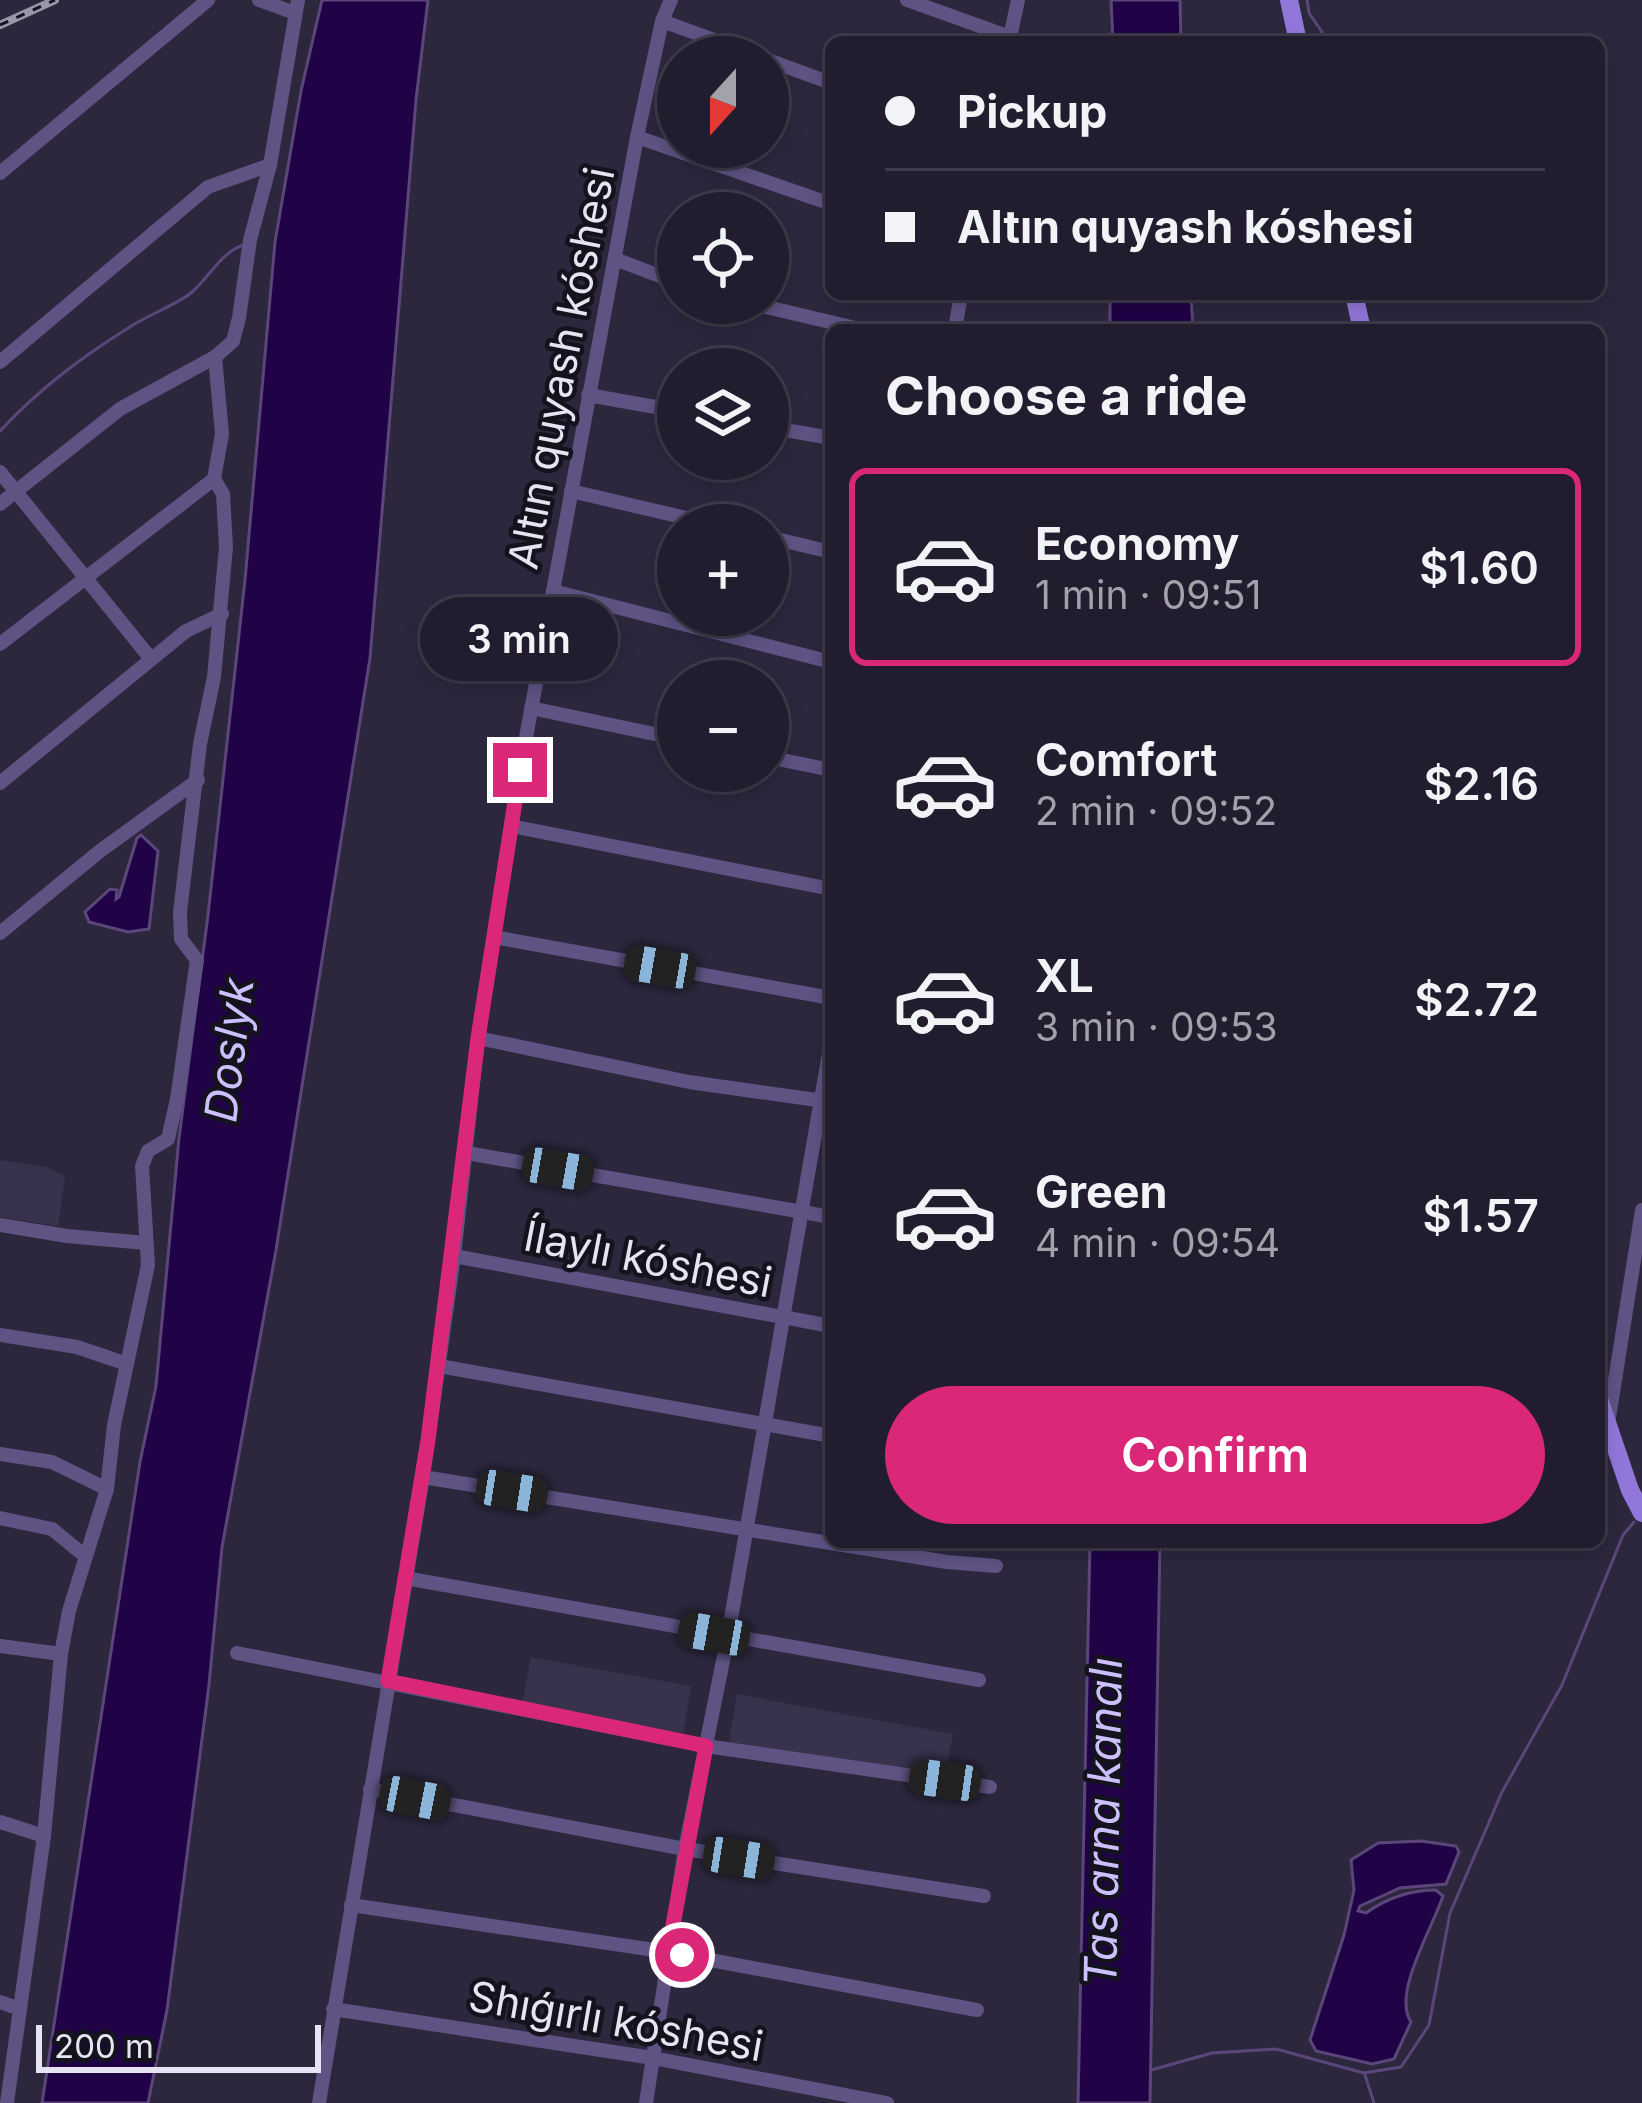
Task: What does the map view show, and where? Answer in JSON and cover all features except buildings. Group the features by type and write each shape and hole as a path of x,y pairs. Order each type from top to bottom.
{"main road":[{"path":"1289,0 1297,36"},
{"path":"1605,1422 1642,1513"}],"street":[{"path":"0,172 208,0"},
{"path":"0,504 119,409 215,357 233,341 250,240 270,165 296,7 259,0"},
{"name":"Altın quyash kóshesi","path":"319,2103 423,1477 478,1038 511,826 588,395 662,21 671,0"},
{"path":"907,0 999,36"},
{"path":"1010,36 1018,0"},
{"path":"662,21 703,36"},
{"path":"789,67 825,81"},
{"path":"638,137 825,202"},
{"path":"0,362 208,187 270,165"},
{"path":"615,260 657,275"},
{"path":"789,313 838,324"},
{"path":"7,2103 44,1836 61,1654 107,1490 114,1425 148,1265 142,1166 148,1151 168,1139 178,1099 196,960 181,939 180,912 221,614 225,529 223,494 214,479 222,434 215,357"},
{"path":"588,395 657,407"},
{"path":"789,431 825,437"},
{"path":"0,472 151,659"},
{"path":"0,644 214,479"},
{"path":"571,491 657,511"},
{"path":"789,542 825,551"},
{"path":"553,591 825,660"},
{"path":"0,784 186,631 221,614"},
{"path":"531,708 657,735"},
{"path":"789,761 825,769"},
{"path":"0,933 197,780"},
{"path":"511,826 825,888"},
{"path":"494,937 825,997"},
{"path":"478,1038 689,1082 825,1101"},
{"path":"646,2103 685,1849 728,1636 800,1212 825,1105"},
{"path":"466,1153 825,1216"},
{"path":"1607,1429 1642,1210"},
{"path":"0,1225 146,1243"},
{"name":"Ílaylı kóshesi","path":"454,1256 825,1325"},
{"path":"0,1335 77,1347 127,1364"},
{"path":"439,1366 825,1435"},
{"path":"0,1454 52,1462 107,1490"},
{"path":"423,1477 825,1542"},
{"path":"0,1518 52,1529 85,1556"},
{"path":"862,1548 996,1566"},
{"path":"405,1578 980,1680"},
{"path":"0,1646 61,1654"},
{"path":"237,1653 706,1746 990,1787"},
{"path":"370,1789 685,1849 984,1896"},
{"path":"0,1822 44,1836"},
{"path":"351,1905 668,1952 977,2010"},
{"path":"0,2002 20,2009"},
{"name":"Shıǵırlı kóshesi","path":"333,2009 653,2058 887,2103"}],"shaded area":[{"path":"0,1160 47,1167 65,1176 58,1226 0,1217"},
{"path":"531,1657 691,1686 683,1733 522,1704"},
{"path":"737,1694 953,1734 945,1775 729,1742"}],"water":[{"name":"Doslyk","path":"322,0 428,0 370,658 276,1250 222,1547 167,2010 148,2103 42,2103 140,1462 156,1386 179,1138 245,580 275,242"},
{"path":"1111,0 1180,0 1181,36 1113,36"},
{"path":"1110,300 1191,300 1193,324 1110,324"},
{"path":"141,835 158,851 149,929 128,932 89,922 85,912 110,889 117,890 116,899 119,897"},
{"name":"Tas arna kanalı","path":"1090,1548 1160,1548 1150,2103 1078,2103"},
{"path":"1421,1841 1456,1846 1459,1852 1446,1884 1400,1888 1358,1911 1366,1913 1417,1891 1436,1890 1443,1896 1410,1979 1406,2010 1411,2022 1394,2059 1372,2064 1316,2051 1310,2040 1354,1890 1351,1860 1378,1843"}],"waterway":[{"path":"1307,0 1320,36"},
{"path":"0,431 63,374 133,325 186,297 223,258 246,244"},
{"path":"1151,2070 1212,2053 1276,2049 1364,2073 1401,2067 1429,2025 1450,1913 1502,1792 1562,1685 1623,1535 1634,1522"},
{"path":"1365,2075 1374,2103"}],"railway":[{"path":"0,25 55,0"}],"route":[{"path":"520,770 478,1038 428,1440 388,1681 706,1746 668,1952 682,1955"}]}
